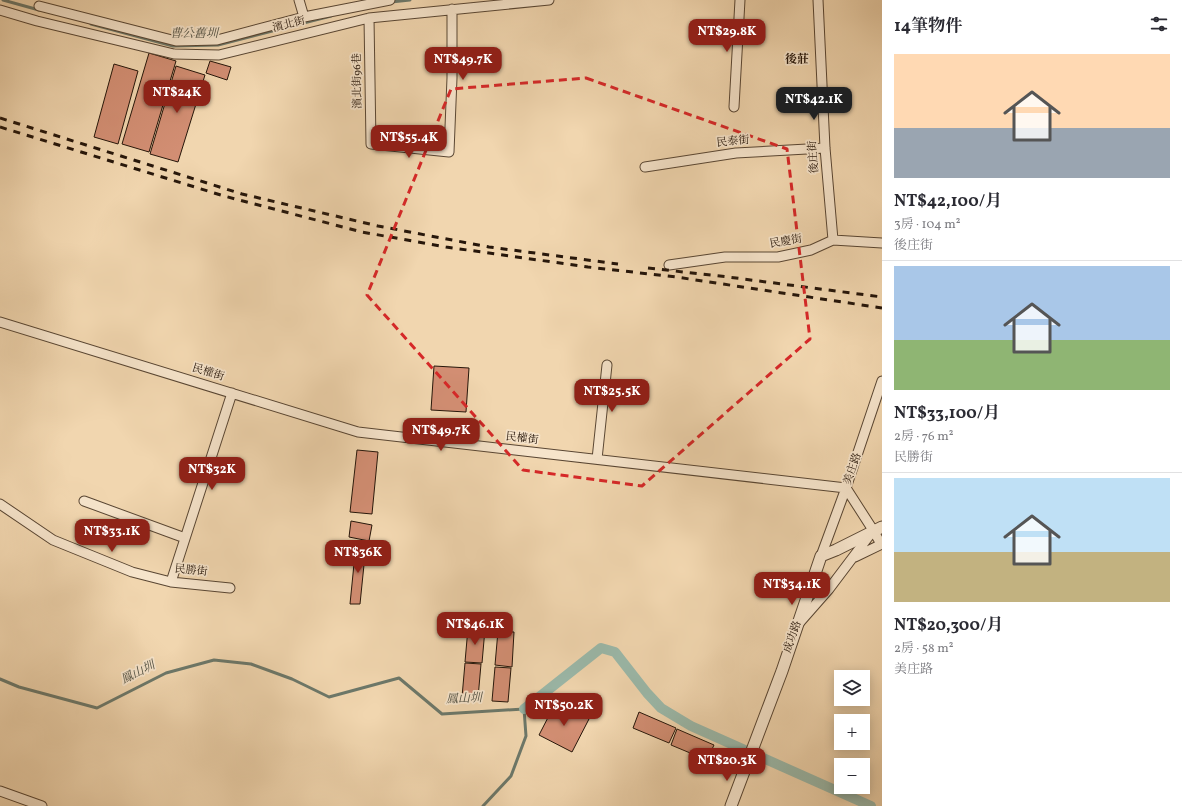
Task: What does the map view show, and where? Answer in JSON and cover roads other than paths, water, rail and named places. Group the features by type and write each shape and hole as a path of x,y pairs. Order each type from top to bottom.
{"street":[{"path":"299,0 304,17"},
{"path":"0,10 38,11 176,41 218,40 304,17 390,0"},
{"name":"濱北街","path":"38,11 174,54 220,55 369,18 524,1 549,0"},
{"path":"734,107 740,0"},
{"name":"後庄街","path":"818,0 825,148 833,240"},
{"name":"濱北街96巷","path":"369,18 371,144 449,152 452,78 452,9"},
{"name":"民泰街","path":"645,167 736,153 825,148"},
{"name":"民慶街","path":"669,264 725,257 778,258 811,250 833,240 882,244"},
{"name":"民權街","path":"0,322 358,432 846,488"},
{"path":"597,460 607,365"},
{"name":"美庄路","path":"821,556 846,488 882,381"},
{"path":"171,582 232,393"},
{"path":"846,488 879,528 881,544 853,558"},
{"path":"84,501 185,538"},
{"name":"民勝街","path":"0,504 53,540 132,572 171,582 230,588"},
{"path":"821,556 879,528"},
{"path":"798,625 879,528"},
{"name":"成功路","path":"731,806 798,625 821,556"},
{"path":"0,791 42,806"}],"waterway":[{"name":"曹公舊圳","path":"3,0 39,10"},
{"name":"曹公舊圳","path":"391,2 410,0"},
{"name":"曹公舊圳","path":"91,24 173,46 218,45 331,16"},
{"name":"鳳山圳","path":"524,709 601,648 615,652 647,693 661,708 691,726 871,806"},
{"name":"鳳山圳","path":"0,679 19,687 97,708 166,673 214,660 251,664 292,679 329,697 399,678 442,714 524,709 526,736 511,776 483,806"}],"railway":[{"path":"0,118 242,194 378,226 489,247 618,264"},
{"path":"0,127 224,196 362,232 446,247 588,267 676,277 882,308"},
{"path":"648,268 882,297"}],"district":[{"name":"後莊","path":"797,60"}]}
